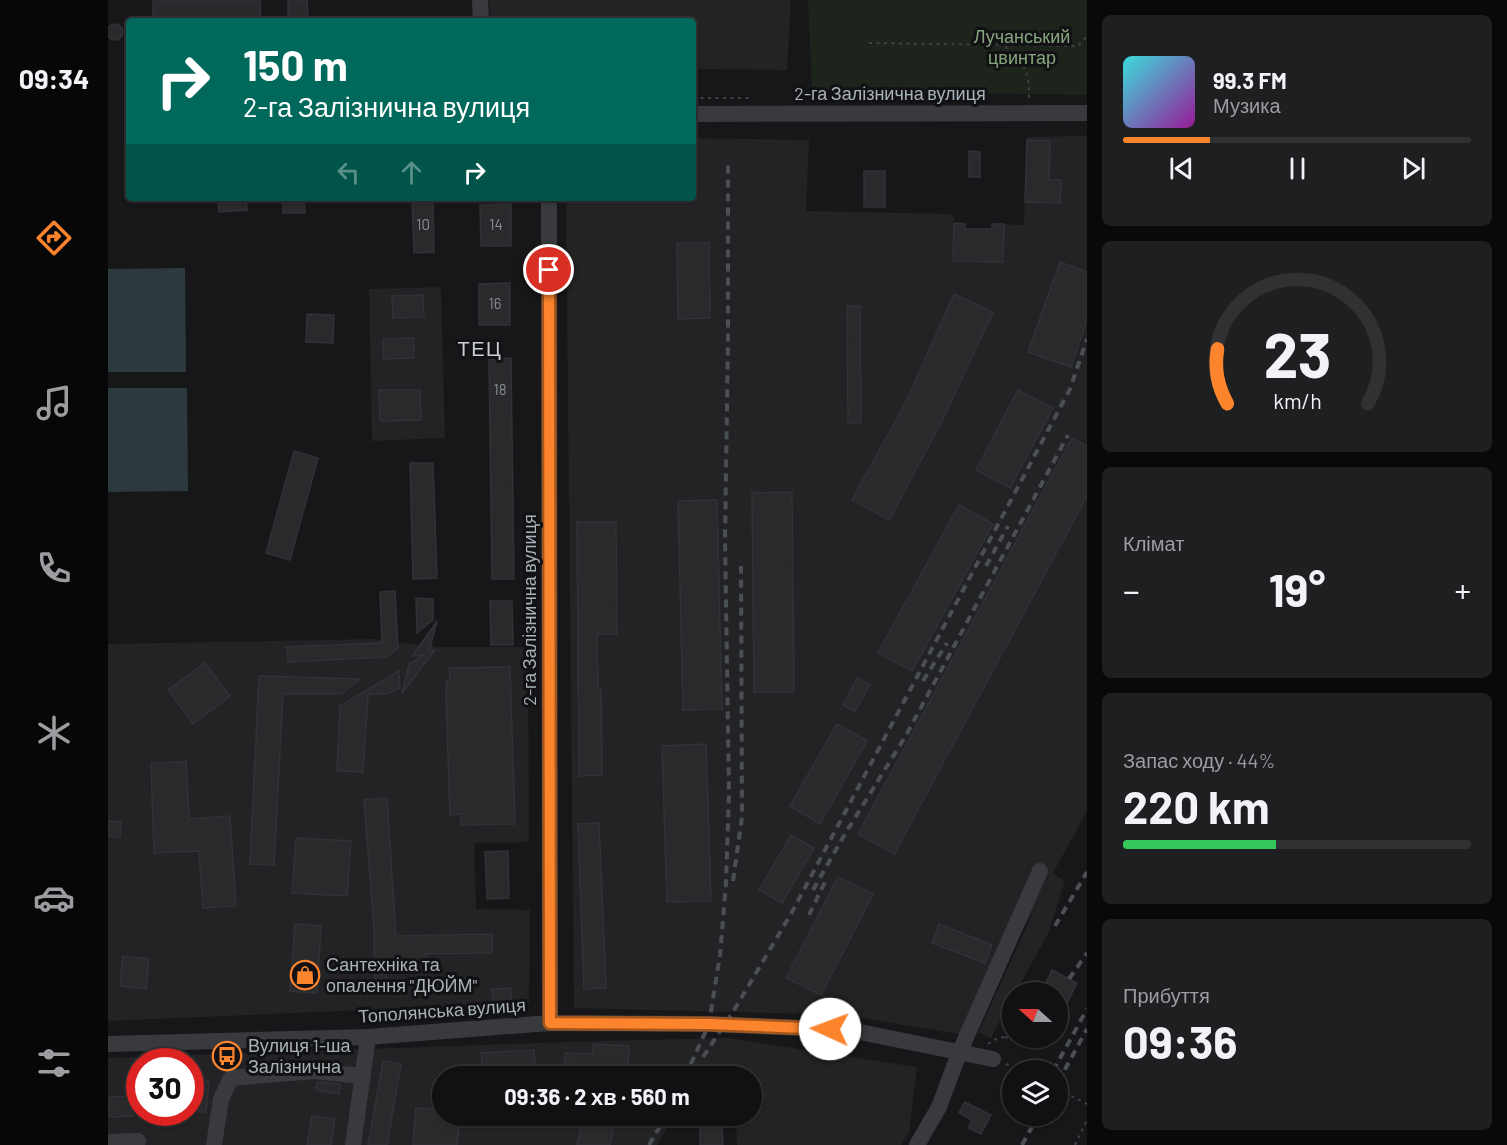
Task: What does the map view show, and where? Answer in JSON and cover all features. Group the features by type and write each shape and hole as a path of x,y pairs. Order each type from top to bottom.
{"street":[{"path":"480,0 481,18"},
{"name":"2-га Залізнична вулиця","path":"696,114 1087,113"},
{"name":"2-га Залізнична вулиця","path":"549,201 550,1023"},
{"path":"917,1145 939,1107 960,1051 1040,871"},
{"name":"Тополянська вулиця","path":"108,1044 368,1036 550,1023 709,1024 850,1030 993,1059"},
{"path":"353,1145 368,1036"},
{"path":"214,1145 221,1099 231,1078 315,1071 362,1076"},
{"path":"108,1142 138,1140"}],"path":[{"path":"869,43 1078,46 1087,36"},
{"path":"1006,45 1010,62 1024,68 1029,84 1029,101"},
{"path":"993,1059 1002,1063"},
{"path":"1068,1094 1087,1104"},
{"path":"1075,1145 1087,1120"},
{"path":"1082,1130 1087,1134"}],"shaded area":[{"path":"489,0 791,0 787,70 696,69 696,18 490,18"},
{"path":"1087,136 1087,811 1053,873 1065,881 1048,934 1021,982 1002,982 1002,1017 991,1038 978,1033 1038,902 965,1035 855,1017 815,1014 574,1008 566,201 696,201 696,138 809,140 806,211 953,214 954,223 965,224 965,229 991,229 992,224 1024,225 1027,137"},
{"path":"185,268 186,372 108,372 108,269"},
{"path":"441,287 445,438 372,441 369,289"},
{"path":"108,388 187,388 188,491 108,492"},
{"path":"376,639 439,647 528,647 529,842 474,843 476,909 530,910 529,1003 108,1021 108,644"},
{"path":"728,1038 917,1067 909,1133 901,1145 737,1145 736,1126 762,1126 762,1066 717,1066 717,1063 714,1066 432,1066 432,1126 668,1126 657,1145 108,1145 108,1058 126,1057 126,1126 204,1126 204,1055"}],"green space":[{"name":"Лучанський цвинтар","path":"808,0 1087,0 1087,95 812,91"}],"building":[{"path":"153,0 260,0 261,18 153,18"},
{"path":"288,0 307,0 308,18 288,18"},
{"path":"115,24 123,32 115,40 107,32"},
{"path":"1027,140 1050,141 1049,180 1061,180 1060,203 1025,202"},
{"path":"969,151 980,152 980,177 969,177"},
{"path":"864,171 885,171 885,207 864,207"},
{"path":"218,201 246,201 247,210 219,212"},
{"path":"283,201 304,201 305,213 283,213"},
{"path":"412,201 433,201 434,252 414,253"},
{"path":"511,204 511,246 481,246 480,205"},
{"path":"954,223 965,224 965,229 992,229 992,224 1004,224 1003,262 953,261"},
{"path":"677,243 709,243 710,318 678,319"},
{"path":"1060,262 1087,272 1087,320 1071,367 1028,352"},
{"path":"510,283 510,325 479,325 479,284"},
{"path":"954,294 993,312 942,421 889,520 852,500 906,402"},
{"path":"423,295 424,317 393,318 392,296"},
{"path":"847,306 860,306 861,423 848,423"},
{"path":"307,314 334,315 333,343 306,342"},
{"path":"414,338 414,358 383,359 383,339"},
{"path":"511,358 514,579 492,579 489,359"},
{"path":"379,390 420,390 421,420 380,421"},
{"path":"1018,390 1053,408 1010,488 976,470"},
{"path":"1072,438 1087,446 1087,496 894,854 858,834"},
{"path":"294,451 318,458 290,560 266,553"},
{"path":"410,463 433,463 437,578 413,579"},
{"path":"792,492 794,692 754,692 752,493"},
{"path":"717,500 722,709 683,710 678,501"},
{"path":"959,505 993,524 912,671 878,653"},
{"path":"577,522 616,522 617,634 597,634 598,688 601,688 602,775 579,776"},
{"path":"395,591 398,648 387,657 288,662 287,647 382,643 380,592"},
{"path":"416,598 433,599 433,620 417,633"},
{"path":"490,601 512,601 513,645 491,645"},
{"path":"437,621 429,652 435,650 402,693 409,664 424,655 412,656"},
{"path":"205,663 230,696 193,724 168,690"},
{"path":"510,667 515,824 461,825 461,814 450,815 446,693 447,680 450,680 449,668"},
{"path":"399,671 400,688 387,694 368,694 363,772 337,771 340,706"},
{"path":"259,676 360,679 341,694 283,694 274,865 250,864"},
{"path":"857,678 870,684 855,711 843,705"},
{"path":"837,724 867,741 820,824 790,806"},
{"path":"706,744 711,901 667,902 662,746"},
{"path":"186,762 189,819 230,816 236,906 203,908 199,851 154,853 151,763"},
{"path":"387,798 396,936 492,934 492,953 426,954 426,963 386,963 387,988 375,988 374,928 364,800"},
{"path":"108,821 121,822 120,837 108,837"},
{"path":"599,823 606,988 584,989 578,824"},
{"path":"791,835 814,848 782,903 759,890"},
{"path":"296,838 351,841 347,896 292,893"},
{"path":"508,851 509,898 487,899 485,852"},
{"path":"838,877 873,894 821,995 786,978"},
{"path":"295,924 321,926 317,993 290,991"},
{"path":"939,924 992,945 985,963 932,943"},
{"path":"123,956 149,959 146,989 120,986"},
{"path":"1052,970 1077,983 1068,1001 1068,982 1046,982"},
{"path":"511,988 511,1006 493,1006 492,989"},
{"path":"593,1044 629,1046 628,1066 564,1064 565,1053 592,1054"},
{"path":"534,1050 535,1066 482,1066 481,1053"},
{"path":"383,1061 401,1064 387,1145 368,1145"},
{"path":"204,1080 209,1081 206,1112 204,1112"},
{"path":"317,1082 340,1084 339,1094 316,1090"},
{"path":"126,1096 126,1116 108,1117 108,1097"},
{"path":"965,1102 991,1115 981,1134 968,1128 972,1120 959,1113"},
{"path":"416,1108 432,1109 432,1126 459,1126 457,1145 413,1145"},
{"path":"312,1116 335,1119 331,1145 307,1145"},
{"path":"581,1126 614,1126 610,1145 577,1145"},
{"path":"700,1126 722,1126 723,1145 700,1145"}],"railway":[{"path":"690,1066 709,1024 720,955 726,883 729,793 725,539 728,161"},
{"path":"703,1057 733,1012 792,912 1070,389 1087,339"},
{"path":"813,890 905,737 1068,435"},
{"path":"986,566 1008,526"},
{"path":"733,881 742,817 741,566"},
{"path":"923,681 947,643"},
{"path":"1055,926 1087,872"},
{"path":"809,915 825,882"},
{"path":"1069,979 1087,953"},
{"path":"1059,1060 1087,1009"},
{"path":"1068,1064 1087,1029"},
{"path":"649,1145 660,1126"},
{"path":"1022,1145 1032,1126"}],"place":[{"name":"Сантехніка та опалення \"ДЮЙМ\"","path":"305,975"},
{"name":"Вулиця 1-ша Залізнична","path":"227,1056"}],"district":[{"name":"ТЕЦ","path":"480,349"}],"route":[{"path":"549,270 550,1023 709,1024 830,1029"}]}
